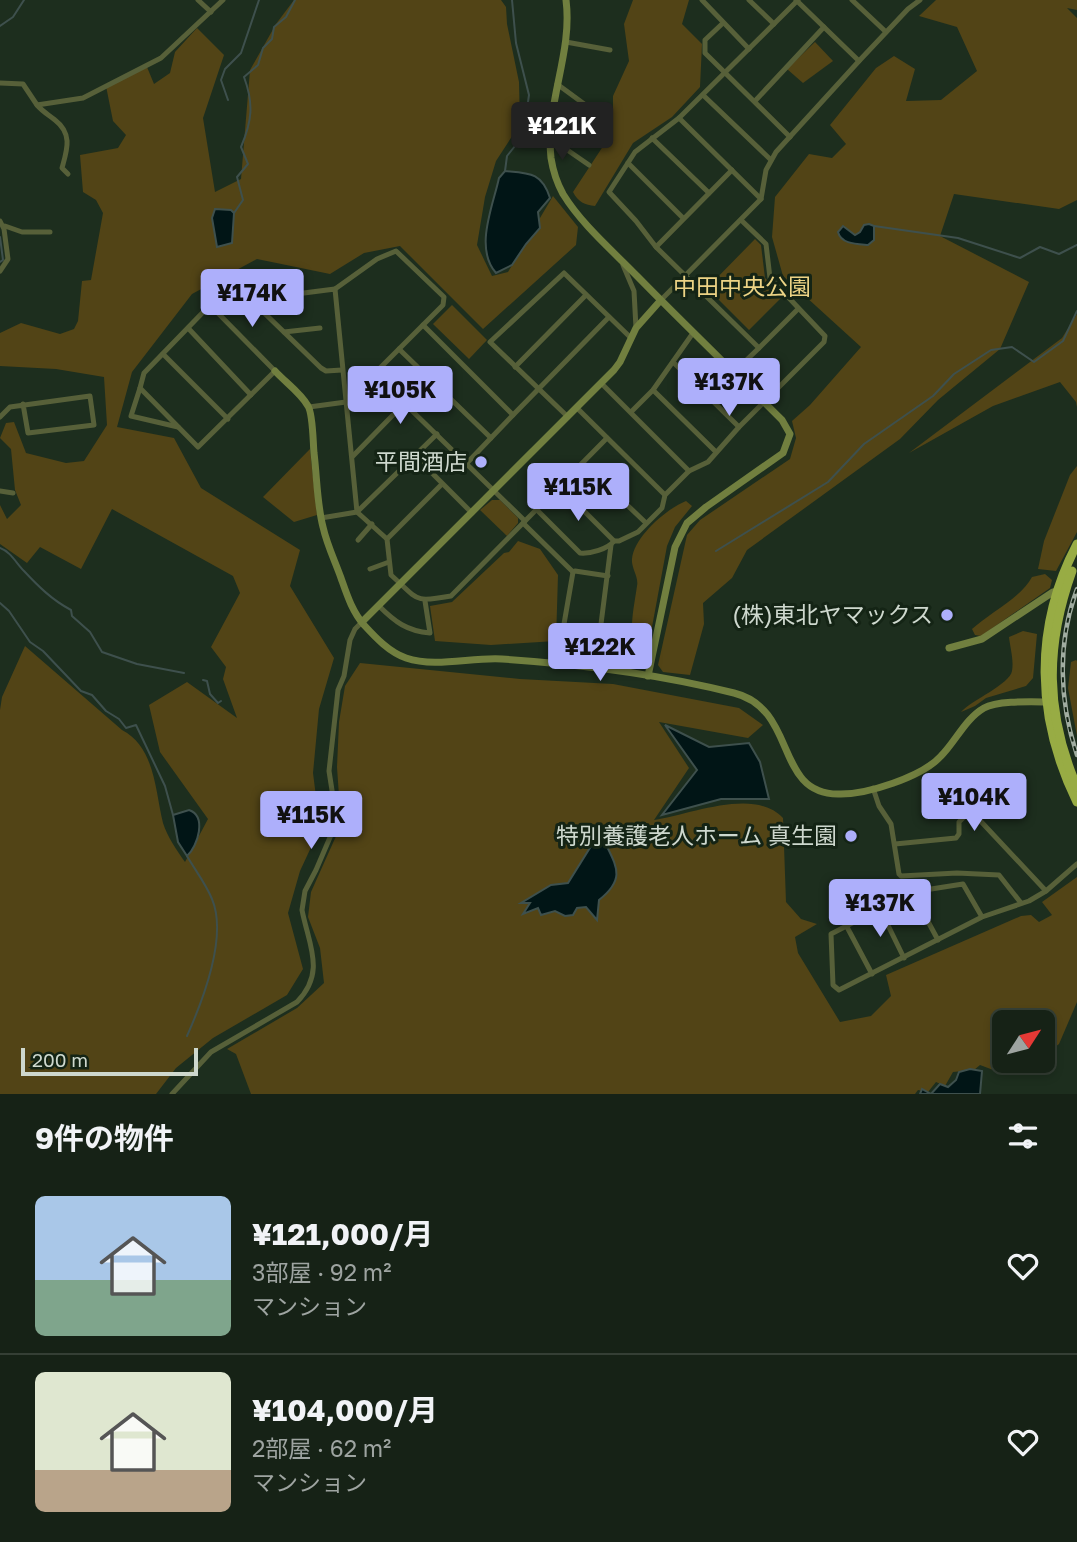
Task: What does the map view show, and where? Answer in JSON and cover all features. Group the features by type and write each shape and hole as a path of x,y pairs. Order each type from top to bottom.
{"highway":[{"path":"1077,544 1047,640 1049,702 1057,755 1077,803"},
{"path":"1061,591 1077,556"},
{"path":"1049,702 1077,786"}],"street":[{"path":"198,0 211,12"},
{"path":"37,105 83,98 161,58 223,0"},
{"path":"566,0 566,42 550,138 552,165 565,196 620,259 764,402 787,427 790,435 783,453 706,507 687,523 680,533 648,676"},
{"path":"702,0 749,49"},
{"path":"749,0 774,24"},
{"path":"759,348 685,277 608,192 641,145 679,118 703,96 797,0 859,61"},
{"path":"852,0 886,32"},
{"path":"172,1094 211,1052 297,1002 308,990 314,974 314,961 302,901 334,828 336,816 329,771 338,690 355,629 620,362 636,328 660,300 761,200 766,170 790,137 886,32 920,0"},
{"path":"723,23 705,40 705,53 790,137"},
{"path":"755,101 824,27"},
{"path":"566,42 610,50"},
{"path":"0,83 23,84 37,105 56,120 69,144 62,168 68,174"},
{"path":"557,84 591,109 589,115"},
{"path":"703,96 771,160"},
{"path":"679,118 761,200"},
{"path":"550,138 589,165"},
{"path":"652,138 709,193"},
{"path":"628,163 683,218"},
{"path":"656,247 732,170"},
{"path":"537,509 580,553 587,553 638,532 662,508 665,495 689,471 708,462 824,342 825,336 770,278 766,244 741,220"},
{"path":"1,223 9,229 22,232 50,232"},
{"path":"0,271 8,259 1,223"},
{"path":"178,427 131,416 144,373 210,306 335,289 377,259 396,251 444,297 443,305 346,402 309,407"},
{"path":"620,259 634,291 636,328"},
{"path":"568,417 490,342 564,273 631,338"},
{"path":"335,289 358,512 387,539 391,575 418,600 451,596 607,438"},
{"path":"515,367 586,295"},
{"path":"251,300 320,368 326,371 342,370"},
{"path":"210,306 309,407 321,517 351,606 362,622 388,648 405,657 419,660 500,659 648,676 736,693 765,709 778,728 794,769 812,786 836,795 873,788 911,776 932,764 944,754 967,722 984,708 1001,704 1049,702"},
{"path":"734,372 798,309"},
{"path":"467,463 609,317"},
{"path":"423,326 513,415"},
{"path":"188,328 251,395"},
{"path":"284,332 320,328"},
{"path":"631,412 653,390 693,333"},
{"path":"399,348 491,438"},
{"path":"163,354 228,419"},
{"path":"673,362 739,427"},
{"path":"140,388 198,447 275,371"},
{"path":"353,456 429,378"},
{"path":"601,383 689,471"},
{"path":"653,390 716,452"},
{"path":"0,417 10,407 23,404 90,396 94,425 28,433 23,404"},
{"path":"404,403 495,490 573,572 608,576"},
{"path":"577,408 665,495"},
{"path":"321,517 358,512 437,434"},
{"path":"415,456 472,513"},
{"path":"583,463 646,523"},
{"path":"387,539 442,484"},
{"path":"559,486 613,543"},
{"path":"0,491 13,494"},
{"path":"358,540 372,524"},
{"path":"601,624 613,543"},
{"path":"370,569 390,562"},
{"path":"564,624 573,572"},
{"path":"949,648 982,639 1061,591"},
{"path":"379,606 405,628 416,632 430,632 425,601"},
{"path":"873,788 879,806 891,824 901,876 957,873 999,875 1021,903"},
{"path":"895,844 956,838 959,834 958,822 968,813 973,813 1046,891"},
{"path":"982,917 963,884 912,892 831,934 833,985 839,990 982,917 1029,901 1046,891 1077,864"},
{"path":"912,892 938,940"},
{"path":"880,909 904,958"},
{"path":"847,927 872,974"}],"green space":[{"path":"294,0 501,0 506,7 519,82 520,124 496,161 485,197 477,245 492,276 508,272 553,196 578,227 576,245 483,329 400,246 364,253 330,274 257,259 192,294 132,372 117,427 174,438 201,488 300,550 290,586 334,658 319,709 313,773 320,828 300,871 288,913 303,969 287,995 213,1038 176,1068 156,1094 0,1094 0,710 2,697 25,646 141,747 152,770 163,823 185,862 208,819 160,752 149,705 187,682 237,718 223,679 226,667 211,647 240,593 233,576 112,509 81,569 40,547 27,563 0,544 0,505 7,519 21,505 15,490 11,449 0,438 6,423 14,422 26,453 66,463 84,461 107,425 104,377 56,369 0,366 0,333 21,323 60,334 74,329 78,321 82,281 91,280 103,213 96,200 83,192 80,155 118,148 126,135 113,121 106,86 147,67 154,84 170,73 175,52 197,28 224,55 203,118 215,192 241,179 250,70 276,24"},
{"path":"633,0 689,0 682,24 702,44 700,87 672,117 633,143 595,206 591,206 580,201 573,192 613,131 613,96 629,61 624,24"},
{"path":"936,0 1077,0 1077,10 1067,8 1077,18 1077,200 1059,209 954,194 940,236 1029,282 1000,349 938,400 900,439 747,550 732,578 703,603 704,624 690,675 663,672 658,665 687,535 700,520 790,459 796,438 792,421 810,405 861,347 783,276 772,237 775,197 809,154 832,158 846,144 830,125 876,68 894,56 915,69 906,101 941,100 977,71 957,27 919,16"},
{"path":"815,42 833,61 803,83 787,69"},
{"name":"中田中央公園","path":"755,239 761,245 765,278 783,296 749,330 707,288"},
{"path":"452,305 487,340 469,359 433,324"},
{"path":"1077,314 1077,407 1060,382 993,406 909,453 1062,338"},
{"path":"310,449 317,515 294,522 263,497"},
{"path":"1077,466 1077,532 1056,571 1038,569 1044,541 1070,475"},
{"path":"492,500 500,500 518,518 518,523 507,536 480,510"},
{"path":"686,501 692,506 675,527 667,546 647,654 643,659 635,656 632,637 637,583 632,562 634,551 652,525 669,510"},
{"path":"518,541 540,549 558,575 556,641 491,645 435,641 430,606 452,602"},
{"path":"1045,574 1052,580 1050,588 981,636 975,635 972,629 1013,598 1032,577"},
{"path":"1023,631 1037,634 1033,678 1026,686 986,698 961,712 1010,676 1013,662 1009,637"},
{"path":"1076,660 1077,736 1068,688 1071,662"},
{"path":"360,663 520,679 613,684 739,708 763,725 748,738 659,722 689,768 654,820 739,804 771,809 783,818 786,902 801,919 817,924 795,937 798,953 840,1022 871,1016 891,996 886,975 1021,916 1031,915 1039,922 1052,915 1042,902 1077,877 1077,1002 1059,1044 1055,1047 1055,1010 992,1010 992,1070 980,1065 974,1070 953,1072 945,1086 936,1082 928,1092 918,1090 915,1094 251,1094 236,1054 227,1049 297,1008 324,983 320,948 308,917 311,892 341,825 337,767 339,722 345,686"}],"shaded area":[{"path":"505,171 521,172 539,179 550,198 538,212 540,228 512,265 496,273 486,252 487,227 499,178"},
{"path":"215,209 231,210 234,213 232,243 217,247 212,218"},
{"path":"864,225 874,226 874,240 868,245 846,241 838,232 843,226 855,235"},
{"path":"665,725 709,747 749,743 760,762 769,799 721,799 662,815 697,770"},
{"path":"189,810 198,818 199,832 187,856 178,842 173,815"},
{"path":"598,835 602,836 614,863 616,877 614,884 599,900 597,920 586,907 577,908 573,915 565,916 555,911 541,915 538,908 523,914 530,903 521,903 551,885 568,883"},
{"path":"970,1069 982,1071 980,1094 931,1094 940,1084 948,1087 956,1080 959,1072"}],"waterway":[{"path":"0,26 13,17 24,0"},
{"path":"228,100 221,80 225,69 241,53 259,0"},
{"path":"234,213 243,200 237,177 248,164 241,147 248,129 250,112 244,77 258,65 263,48 272,39 274,27 286,17 295,0"},
{"path":"505,171 507,156 523,136 529,95 516,43 512,0"},
{"path":"874,226 958,238 1020,258 1040,247 1059,254 1077,245"},
{"path":"0,237 3,260 0,262"},
{"path":"716,551 828,482 864,444 933,396 954,374 991,350 1012,347 1034,362 1063,341 1077,311"},
{"path":"0,548 46,592 71,610 72,616 90,632 102,652 137,664 184,673"},
{"path":"0,603 9,611 30,642 43,651 81,691 92,695 126,728 136,725 165,786 173,815"},
{"path":"203,680 207,681 210,694 218,703 221,701"},
{"path":"187,856 212,899 217,931 212,968 187,1036"}],"railway":[{"path":"1077,589 1063,651 1064,693 1077,755"}],"place":[{"name":"平間酒店","path":"481,462"},
{"name":"(株)東北ヤマックス","path":"947,615"},
{"name":"特別養護老人ホーム 真生園","path":"851,836"}]}
